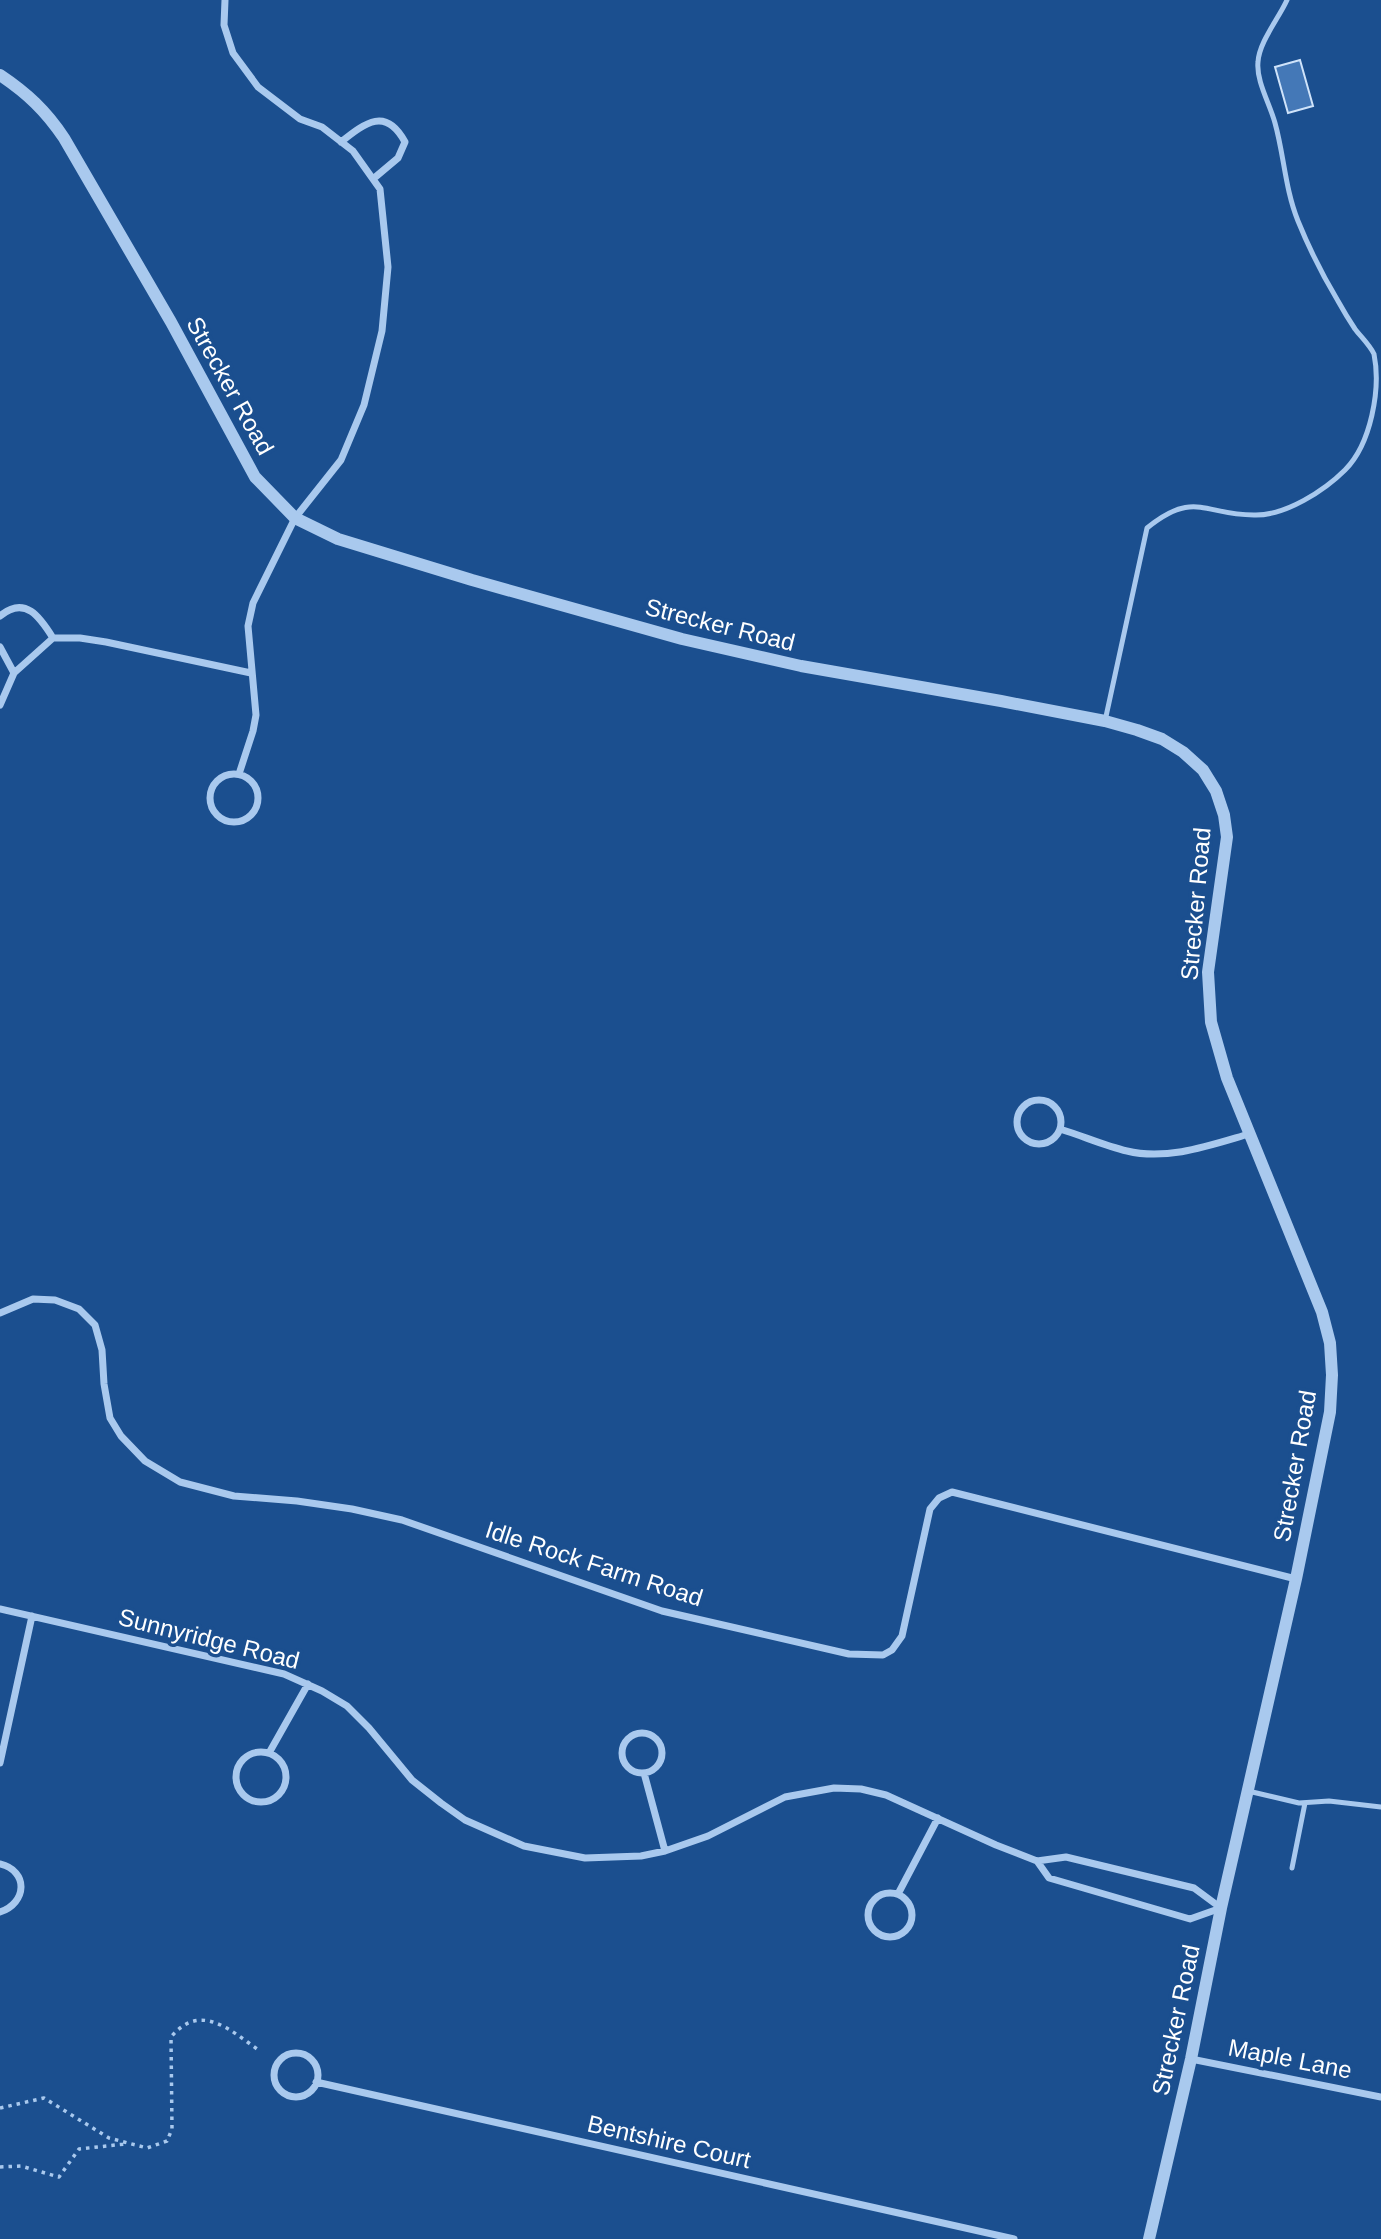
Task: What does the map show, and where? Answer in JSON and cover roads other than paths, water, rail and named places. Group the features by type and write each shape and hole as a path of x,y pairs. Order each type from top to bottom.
{"street":[{"path":"225,0 224,25 233,53 258,87 300,119 322,127 353,151 380,189 388,267 382,331 364,405 341,460 295,518 253,603 248,626 256,715 239,774"},
{"name":"Strecker Road","path":"0,75 31,96 64,138 171,322 255,477 295,518 338,539 682,639 800,666 1105,721 1162,739 1183,752 1203,770 1216,791 1224,815 1227,837 1208,972 1211,1022 1227,1078 1322,1312 1330,1343 1332,1375 1330,1412 1296,1579 1149,2239"},
{"path":"341,142 372,121 386,121 398,129 405,142 398,158 373,179"},
{"path":"0,616 10,607 22,607 39,617 53,639"},
{"path":"0,705 14,673 53,639 80,638 106,642 251,673"},
{"path":"0,647 14,673"},
{"path":"239,774 250,780 258,799 250,817 239,821 221,817 216,812 212,807 211,791 214,782 221,777 239,774"},
{"path":"1045,1100 1058,1109 1062,1121 1060,1129 1050,1141 1034,1143 1026,1140 1019,1132 1018,1114 1030,1101 1045,1100"},
{"path":"1060,1129 1129,1152 1156,1154 1186,1151 1250,1134"},
{"name":"Idle Rock Farm Road","path":"0,1312 33,1299 55,1300 79,1309 95,1325 102,1350 110,1418 121,1436 145,1461 180,1482 234,1496 311,1503 402,1520 662,1611 849,1654 883,1655 892,1650 902,1636 930,1509 939,1498 952,1492 1296,1579"},
{"name":"Sunnyridge Road","path":"0,1609 284,1674 308,1684 346,1706 369,1728 412,1780 440,1803 494,1835 524,1846 585,1858 612,1858 665,1851 708,1836 785,1797 808,1791 861,1789 886,1795 1037,1861 1049,1878 1190,1919 1221,1908"},
{"path":"0,1763 32,1616"},
{"path":"269,1753 308,1684"},
{"path":"640,1732 654,1736 663,1753 657,1766 644,1773 631,1769 622,1756 629,1737 640,1732"},
{"path":"252,1753 269,1753 284,1766 285,1783 279,1794 272,1799 255,1801 240,1790 236,1774 244,1758 252,1753"},
{"path":"644,1773 665,1851"},
{"path":"898,1894 938,1818"},
{"name":"Sunnyridge Road","path":"1037,1861 1066,1857 1194,1888 1221,1908"},
{"path":"0,1864 13,1869 21,1884 15,1904 0,1912"},
{"path":"882,1894 898,1894 911,1906 912,1921 900,1935 880,1935 869,1923 867,1916 870,1903 882,1894"},
{"path":"302,2054 314,2062 317,2069 316,2082 307,2094 290,2096 276,2085 275,2067 287,2055 302,2054"},
{"name":"Maple Lane","path":"1191,2059 1381,2097"},
{"name":"Bentshire Court","path":"316,2082 1014,2239"}],"lane":[{"path":"1105,721 1147,528 1174,510 1186,506 1258,515 1273,513 1296,504 1318,492 1345,470 1368,440 1378,408 1380,385 1376,357 1337,300 1297,219 1285,175 1281,145 1258,73 1258,60 1287,0"},
{"path":"1248,1791 1305,1803 1329,1801 1381,1807"},
{"path":"1292,1868 1305,1803"}]}
